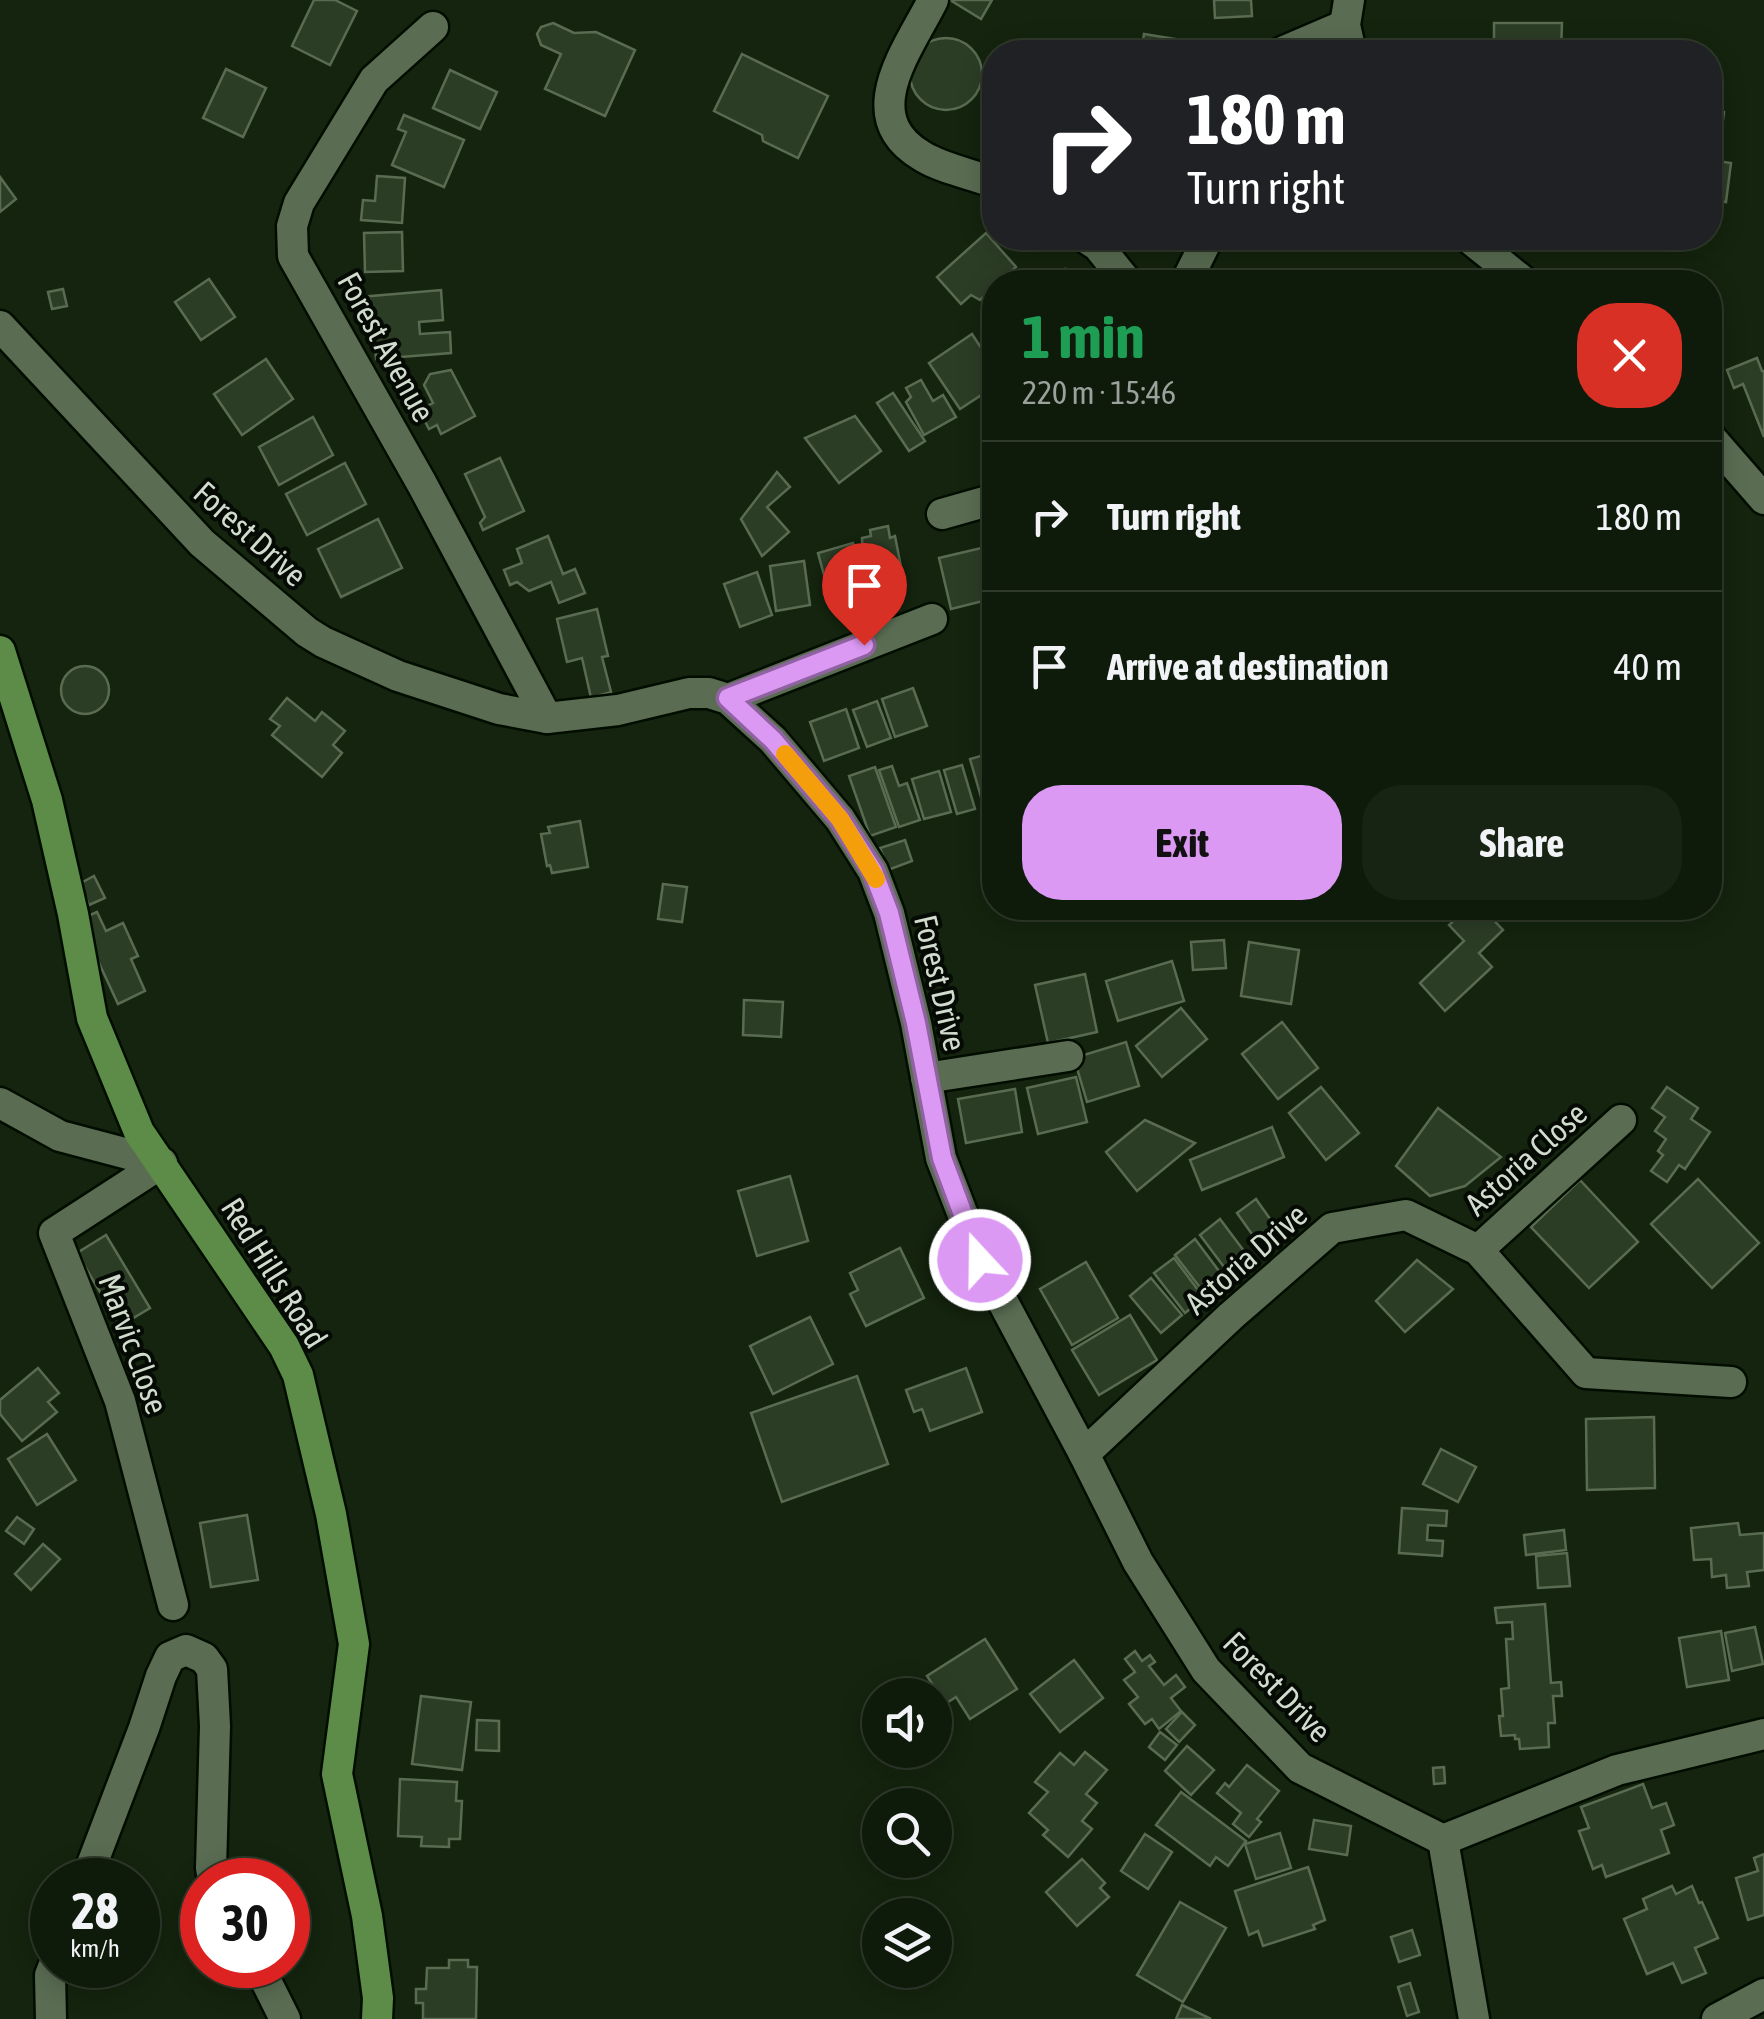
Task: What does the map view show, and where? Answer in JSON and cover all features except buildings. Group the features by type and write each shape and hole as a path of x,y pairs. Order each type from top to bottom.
{"main road":[{"name":"Red Hills Road","path":"0,652 47,800 92,1018 139,1132 284,1346 298,1376 331,1514 354,1644 338,1774 366,1916 378,1998 376,2019"}],"street":[{"path":"933,0 890,85 888,112 904,143 914,151 982,178"},
{"path":"1312,40 1348,26"},
{"name":"Forest Avenue","path":"434,27 374,80 300,203 292,226 293,256 422,484 547,718"},
{"path":"1101,250 1118,270"},
{"path":"1484,250 1509,270"},
{"name":"Forest Drive","path":"0,326 202,543 323,642 398,676 499,709 547,718 618,710 689,693 709,693 728,698 773,740 840,819 873,871 889,913 916,1023 942,1158 980,1260 1138,1562 1206,1670 1300,1768 1443,1840"},
{"path":"1722,451 1764,499"},
{"path":"942,514 982,503"},
{"path":"728,698 932,618"},
{"path":"926,1078 1068,1056"},
{"path":"0,1103 60,1136 162,1162"},
{"name":"Astoria Close","path":"1478,1250 1620,1120"},
{"name":"Marvic Close","path":"162,1162 54,1233 120,1401 173,1604"},
{"name":"Astoria Drive","path":"1084,1454 1332,1228 1406,1215 1478,1250 1586,1373 1732,1382"},
{"path":"94,1858 160,1676 170,1658 186,1650 204,1658 212,1668 215,1726 210,1858"},
{"path":"1474,2019 1443,1840 1618,1770 1764,1734"},
{"path":"50,1988 51,2019"},
{"path":"270,1988 285,2019"},
{"path":"1717,2019 1764,1994"}],"slow traffic":[{"path":"785,754 840,819 876,879"}],"route":[{"path":"864,645 728,698 773,740 840,819 873,871 889,913 916,1023 942,1158 980,1260"}]}
